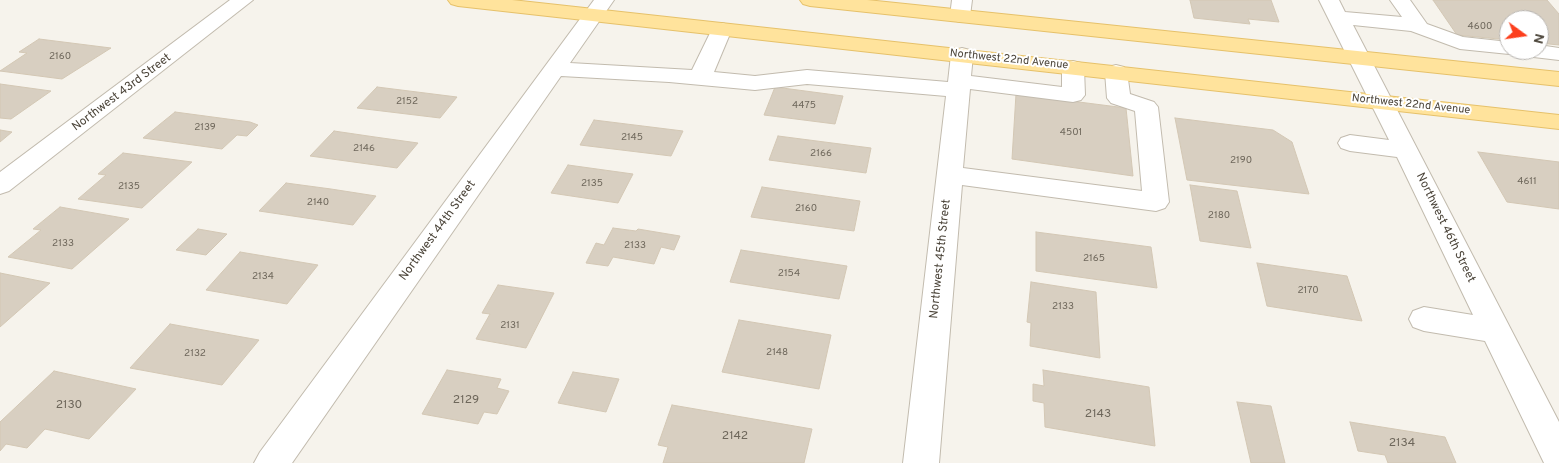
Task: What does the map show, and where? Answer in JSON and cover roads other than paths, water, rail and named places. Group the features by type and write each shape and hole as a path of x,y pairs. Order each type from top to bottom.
{"main road":[{"name":"Northwest 22nd Avenue","path":"458,0 599,7 960,75"},
{"path":"810,0 961,8 1360,57 1559,79"},
{"name":"Northwest 22nd Avenue","path":"1073,68 1559,122"}],"street":[{"name":"Northwest 43rd Street","path":"0,186 244,0"},
{"path":"1400,0 1417,25"},
{"name":"Northwest 44th Street","path":"272,463 599,7"},
{"path":"1334,9 1417,25 1460,43 1499,47"},
{"name":"Northwest 46th Street","path":"1334,9 1360,57 1494,330 1559,457"},
{"path":"700,78 722,29"},
{"path":"1460,43 1490,72"},
{"path":"554,69 755,83 807,77 960,75 1073,95 1073,68"},
{"path":"950,175 1156,202 1146,107 1119,98 1116,72"},
{"name":"Northwest 45th Street","path":"921,463 960,75"},
{"path":"1350,143 1406,150"},
{"path":"1424,319 1494,330"}]}
